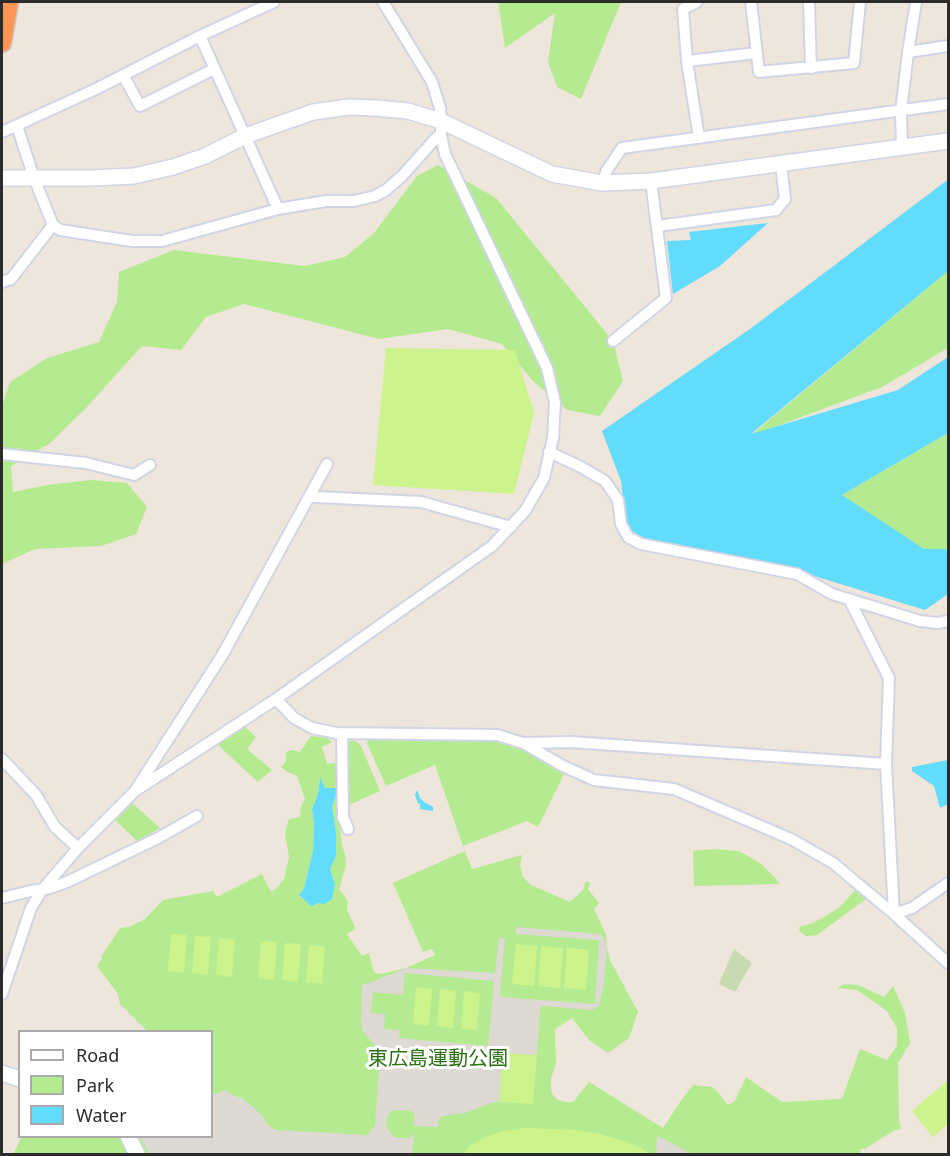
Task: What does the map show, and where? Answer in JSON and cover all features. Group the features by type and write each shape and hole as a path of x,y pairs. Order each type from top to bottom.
{"highway":[{"path":"2,43 9,2"}],"street":[{"path":"2,132 274,2"},
{"path":"135,790 276,699 492,546 525,511 544,478 553,438 555,403 547,368 445,154 440,108 432,82 383,2"},
{"path":"697,2 683,9 687,61 699,138"},
{"path":"751,2 759,72 854,63 860,2"},
{"path":"809,2 811,68"},
{"path":"902,148 900,111 916,2"},
{"path":"200,36 278,209"},
{"path":"908,52 948,46"},
{"path":"687,61 757,53"},
{"path":"123,75 140,106 214,69"},
{"path":"602,183 607,170 622,148 948,104"},
{"path":"2,178 134,176 173,168 205,156 244,136 314,112 349,107 408,111 441,128 552,174 602,183 651,181 948,141"},
{"path":"17,126 52,225 60,230 132,241 162,241 278,209 326,201 354,201 375,196 402,176 436,138 441,128"},
{"path":"658,226 776,210 785,199 781,164"},
{"path":"613,341 666,298 651,181"},
{"path":"2,282 11,279 52,225"},
{"path":"549,452 581,466 605,481 618,500 621,524 628,537 641,544 797,574 832,594 920,621 948,621"},
{"path":"2,454 86,463 134,475 150,465"},
{"path":"2,994 4,980 31,908 42,890 78,848 135,790 223,654 327,464"},
{"path":"310,495 421,502 511,527"},
{"path":"849,599 889,678 886,764 894,914"},
{"path":"276,699 294,718 312,728 342,733 497,735 523,743 563,766 594,780 674,789 791,839 832,863 894,914 948,963"},
{"path":"342,733 343,817 348,829"},
{"path":"523,743 571,742 886,764"},
{"path":"2,759 36,795 55,826 78,848"},
{"path":"2,898 67,882 158,838 197,816"},
{"path":"894,914 912,908 948,883"},
{"path":"2,1073 18,1078"},
{"path":"129,1138 138,1155"}],"green space":[{"path":"498,2 621,2 581,99 557,87 548,62 555,13 505,48"},
{"path":"438,165 496,198 613,341 623,381 600,416 567,410 532,380 502,344 448,329 379,339 244,304 206,317 181,350 142,346 86,408 49,444 11,466 13,492 91,480 127,483 147,507 136,534 101,546 35,549 2,564 2,406 10,382 47,358 99,342 117,302 119,272 174,250 304,266 345,257 374,233 417,176"},
{"path":"948,271 948,348 882,387 750,436"},
{"path":"386,348 515,350 534,413 514,494 373,485"},
{"path":"948,433 948,550 924,549 890,532 842,495"},
{"path":"244,726 256,737 247,749 272,770 258,782 218,745"},
{"name":"東広島運動公園","path":"311,736 327,738 332,742 322,747 327,764 337,763 339,819 346,865 339,890 348,902 347,910 356,929 347,934 362,956 369,953 375,973 381,974 406,968 435,955 432,949 423,952 393,883 465,851 472,869 522,855 520,865 523,877 531,885 570,902 583,890 586,881 590,883 588,889 599,903 594,909 606,935 610,960 638,1012 629,1038 608,1053 589,1040 572,1018 555,1029 556,1063 551,1087 552,1094 558,1100 573,1102 589,1082 663,1128 693,1085 712,1087 728,1105 735,1101 746,1077 782,1102 842,1099 860,1049 887,1060 897,1046 897,1028 887,1011 857,990 837,988 844,984 858,985 884,997 893,986 905,1013 910,1043 898,1063 901,1129 893,1131 865,1149 860,1149 862,1154 13,1154 21,1138 213,1138 213,1030 146,1030 120,1004 118,994 97,966 120,928 129,927 145,919 163,900 213,891 217,897 262,874 271,892 277,888 284,879 289,857 285,834 289,819 300,817 301,806 305,799 297,776 281,767 286,761 286,752 292,750 300,752","holes":["320,777 325,788 337,790 332,806 336,833 336,856 330,869 335,884 314,906 299,896 304,888 313,851 312,809 318,794"]},
{"path":"431,739 515,745 565,772 538,827 527,821 463,846 435,765 386,786 367,743 368,740"},
{"path":"351,740 361,746 380,791 349,805 348,742"},
{"path":"130,801 160,828 137,841 112,817"},
{"path":"712,849 739,851 760,863 780,884 694,886 693,851"},
{"path":"856,889 868,896 866,899 817,935 806,936 800,932 799,927 813,923 839,908"},
{"path":"171,934 187,935 184,973 168,971"},
{"path":"195,936 211,937 208,975 192,973"},
{"path":"219,938 235,940 232,977 216,975"},
{"path":"261,941 277,942 274,980 258,978"},
{"path":"285,943 301,944 298,982 282,980"},
{"path":"516,944 537,946 534,986 512,984"},
{"path":"309,945 325,947 322,984 306,982"},
{"path":"541,946 563,948 560,988 538,986"},
{"path":"567,948 589,950 586,990 564,988"},
{"path":"734,949 752,963 735,992 719,984"},
{"path":"416,987 432,989 429,1026 413,1024"},
{"path":"440,989 456,991 453,1028 437,1026"},
{"path":"464,991 480,993 477,1030 461,1029"},
{"path":"503,1052 537,1055 533,1104 499,1102"},
{"path":"948,1080 948,1124 933,1137 912,1111"},
{"path":"526,1128 575,1130 600,1134 625,1141 650,1154 463,1154 470,1146 483,1138 503,1131"}],"shaded area":[{"path":"516,927 600,934 607,948 604,984 599,1006 592,1010 543,1006 540,1008 537,1055 503,1053 499,1102 462,1114 441,1117 438,1120 438,1127 414,1126 415,1115 410,1111 390,1112 386,1121 387,1128 393,1136 409,1138 414,1132 412,1154 150,1154 141,1138 213,1138 213,1095 226,1090 242,1098 275,1130 368,1135 375,1125 380,1052 362,1030 362,985 406,968 495,973 499,938 505,938 500,995 502,997 595,1004 599,940 516,934","holes":["405,973 494,981 488,1046 399,1038 400,1030 384,1029 385,1014 371,1013 373,992 403,995"]},
{"path":"658,1136 692,1154 656,1154"}],"water":[{"path":"948,181 948,271 751,434 898,390 948,357 948,433 842,495 924,549 948,549 948,594 925,610 772,563 628,537 621,481 602,431 750,329"},
{"path":"768,223 720,266 673,294 667,241 691,240 689,232"},
{"path":"948,760 948,804 940,808 934,786 912,771 912,767"},
{"path":"320,777 325,788 337,790 332,806 336,833 336,856 330,869 335,884 332,899 324,904 318,903 311,906 299,895 304,888 313,851 312,809 318,794"},
{"path":"417,790 420,798 433,807 433,811 420,809 415,795"}]}
